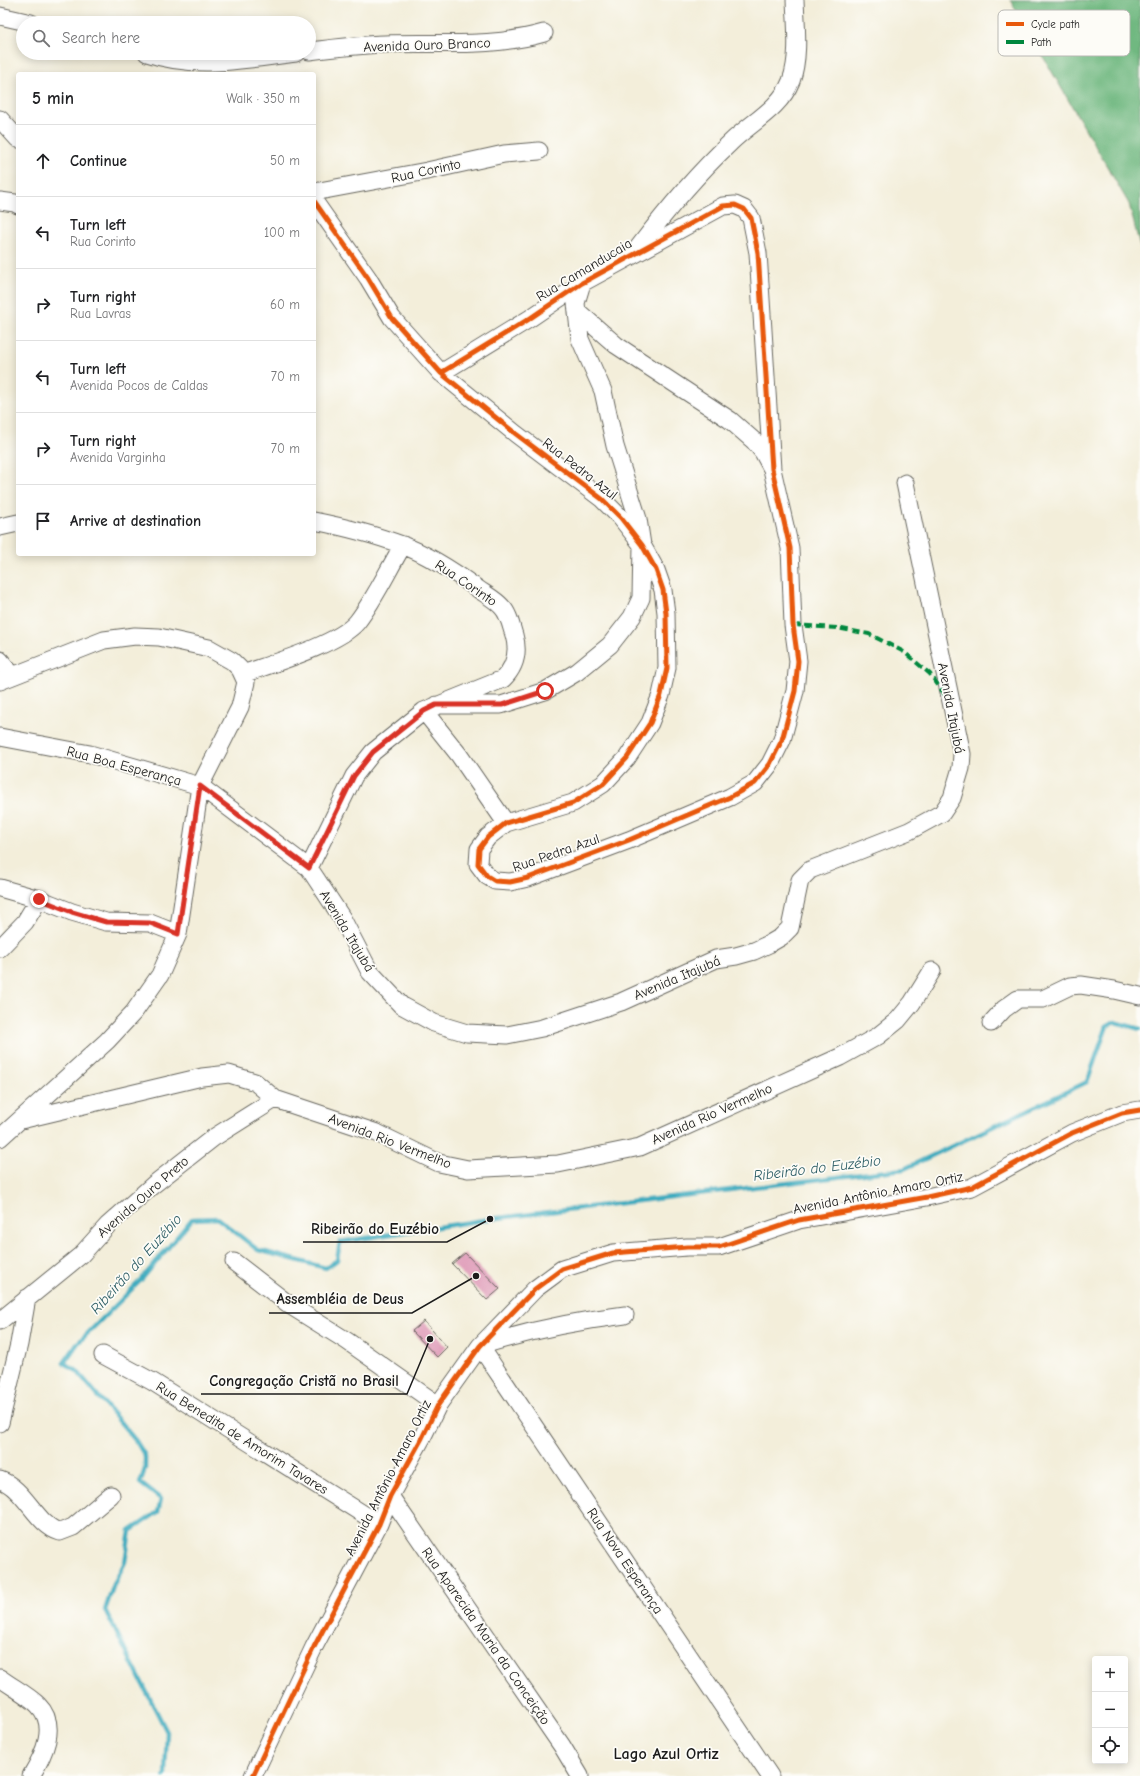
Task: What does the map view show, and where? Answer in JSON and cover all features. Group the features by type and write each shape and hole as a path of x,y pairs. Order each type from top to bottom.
{"street":[{"name":"Rua Camanducaia","path":"633,254 670,206 703,170 731,142 777,104 790,82 796,59 795,0"},
{"path":"0,16 16,20"},
{"name":"Avenida Ouro Branco","path":"316,50 385,44 493,43 522,39 544,33"},
{"path":"183,60 204,62 237,62 250,60"},
{"path":"0,119 16,137"},
{"name":"Rua Corinto","path":"316,192 427,171 504,154 539,151"},
{"path":"0,201 16,204"},
{"name":"Rua Pedra Azul","path":"316,204 368,278 392,318 441,373 539,452 602,499 621,518 642,545 658,576 663,590 666,613 667,668 662,695 650,723 627,758 603,784 573,803 506,823 488,837 479,849 478,864 487,876 495,881 510,882 528,878 629,840 730,797 755,783 770,764 782,740 795,691 798,661 793,625 790,548 772,469"},
{"name":"Rua Camanducaia","path":"441,373 529,319 582,283 723,206 735,205 744,209 750,218 758,253 772,469"},
{"path":"506,823 459,755 430,708 502,705 545,691 577,672 610,645 632,618 641,598 642,545 638,519 614,446 603,391 580,339 576,303 582,283"},
{"path":"577,311 616,345 730,420 754,441 763,452 772,469"},
{"name":"Avenida Itajubá","path":"200,786 309,868 342,918 370,972 401,1005 434,1023 467,1033 507,1035 542,1028 621,1002 702,964 716,959 754,951 781,937 790,928 800,880 810,870 929,821 942,813 952,798 957,783 962,754 905,483"},
{"name":"Rua Corinto","path":"309,868 354,776 373,752 430,708 503,679 510,672 515,662 516,642 509,619 502,607 471,584 431,559 403,545 344,527 316,521"},
{"path":"0,528 16,523"},
{"path":"243,674 316,647 340,636 356,623 403,545"},
{"path":"0,660 6,679 104,640 134,636 159,637 209,648 232,662 243,674 246,682 240,707 200,786 178,934 160,975 134,1012 107,1041 0,1138"},
{"name":"Rua Boa Esperança","path":"0,738 90,754 200,786"},
{"path":"0,888 39,899 72,912 106,922 150,923 178,934"},
{"path":"0,948 25,922 39,899"},
{"name":"Avenida Rio Vermelho","path":"21,1120 202,1077 228,1074 255,1082 275,1100 377,1133 439,1163 468,1169 558,1164 640,1147 840,1057 878,1036 898,1020 912,1003 932,971"},
{"path":"991,1023 1004,1009 1018,999 1043,999 1070,986 1081,985 1140,996"},
{"name":"Avenida Ouro Preto","path":"0,1321 81,1255 108,1225 153,1185 213,1138 275,1100"},
{"name":"Avenida Antônio Amaro Ortiz","path":"253,1776 314,1647 379,1524 390,1496 422,1438 438,1405 480,1346 535,1289 562,1269 613,1253 687,1247 719,1247 799,1220 927,1197 972,1187 1072,1133 1122,1113 1140,1110"},
{"path":"234,1262 291,1306 347,1341 438,1405"},
{"path":"0,1423 19,1344 27,1298"},
{"path":"480,1346 525,1332 625,1315"},
{"name":"Rua Nova Esperança","path":"480,1346 770,1776"},
{"name":"Rua Benedita de Amorim Tavares","path":"103,1355 154,1382 379,1524"},
{"path":"0,1480 15,1489 49,1526 60,1532 73,1527 111,1495"},
{"name":"Rua Aparecida Maria da Conceição","path":"390,1496 562,1746 580,1776"},
{"path":"0,1678 39,1706 46,1719 48,1736 46,1745 41,1759 31,1776"}],"green space":[{"path":"1010,0 1140,0 1140,247 1129,204 1043,56 1130,56 1130,10 1016,10"}],"building":[{"path":"465,1253 500,1289 487,1300 452,1264"},
{"path":"424,1321 447,1347 437,1357 412,1331"}],"waterway":[{"name":"Ribeirão do Euzébio","path":"164,1776 167,1732 105,1610 114,1584 125,1562 130,1531 158,1512 161,1499 140,1483 145,1469 145,1456 136,1441 77,1371 64,1363 78,1343 141,1280 192,1219 217,1218 258,1250 326,1268 337,1260 340,1242 490,1219 904,1169 1087,1082 1107,1026 1115,1022 1140,1029"}],"marked path":[{"path":"793,625 837,628 869,634 904,652 930,674 951,703"}],"cycle path":[{"path":"316,204 368,278 392,318 441,373"},
{"path":"735,205 744,209 751,218 758,253 772,469 790,548 793,625 798,661 795,691 782,740 770,764 755,783 730,797 629,840 528,878 510,882 495,881 487,876 478,864 479,849 488,837 506,823 573,803 603,784 627,758 650,723 661,695 667,668 666,613 663,590 656,570 642,545 621,518 602,499 516,434 441,373 529,319 582,283 723,206 735,205"},
{"path":"253,1776 314,1647 379,1524 390,1496 422,1438 438,1405 480,1346 535,1289 562,1269 613,1253 687,1247 719,1247 799,1220 927,1197 972,1187 1072,1133 1122,1113 1140,1110"}],"place":[{"name":"Ribeirão do Euzébio","path":"490,1219"},
{"name":"Assembléia de Deus","path":"476,1276"},
{"name":"Congregação Cristã no Brasil","path":"430,1339"}],"district":[{"name":"Lago Azul Ortiz","path":"666,1754"}],"route":[{"path":"39,899 72,912 106,922 150,923 178,934 200,786 309,868 354,776 373,752 424,711 436,705 502,705 545,691"}]}
